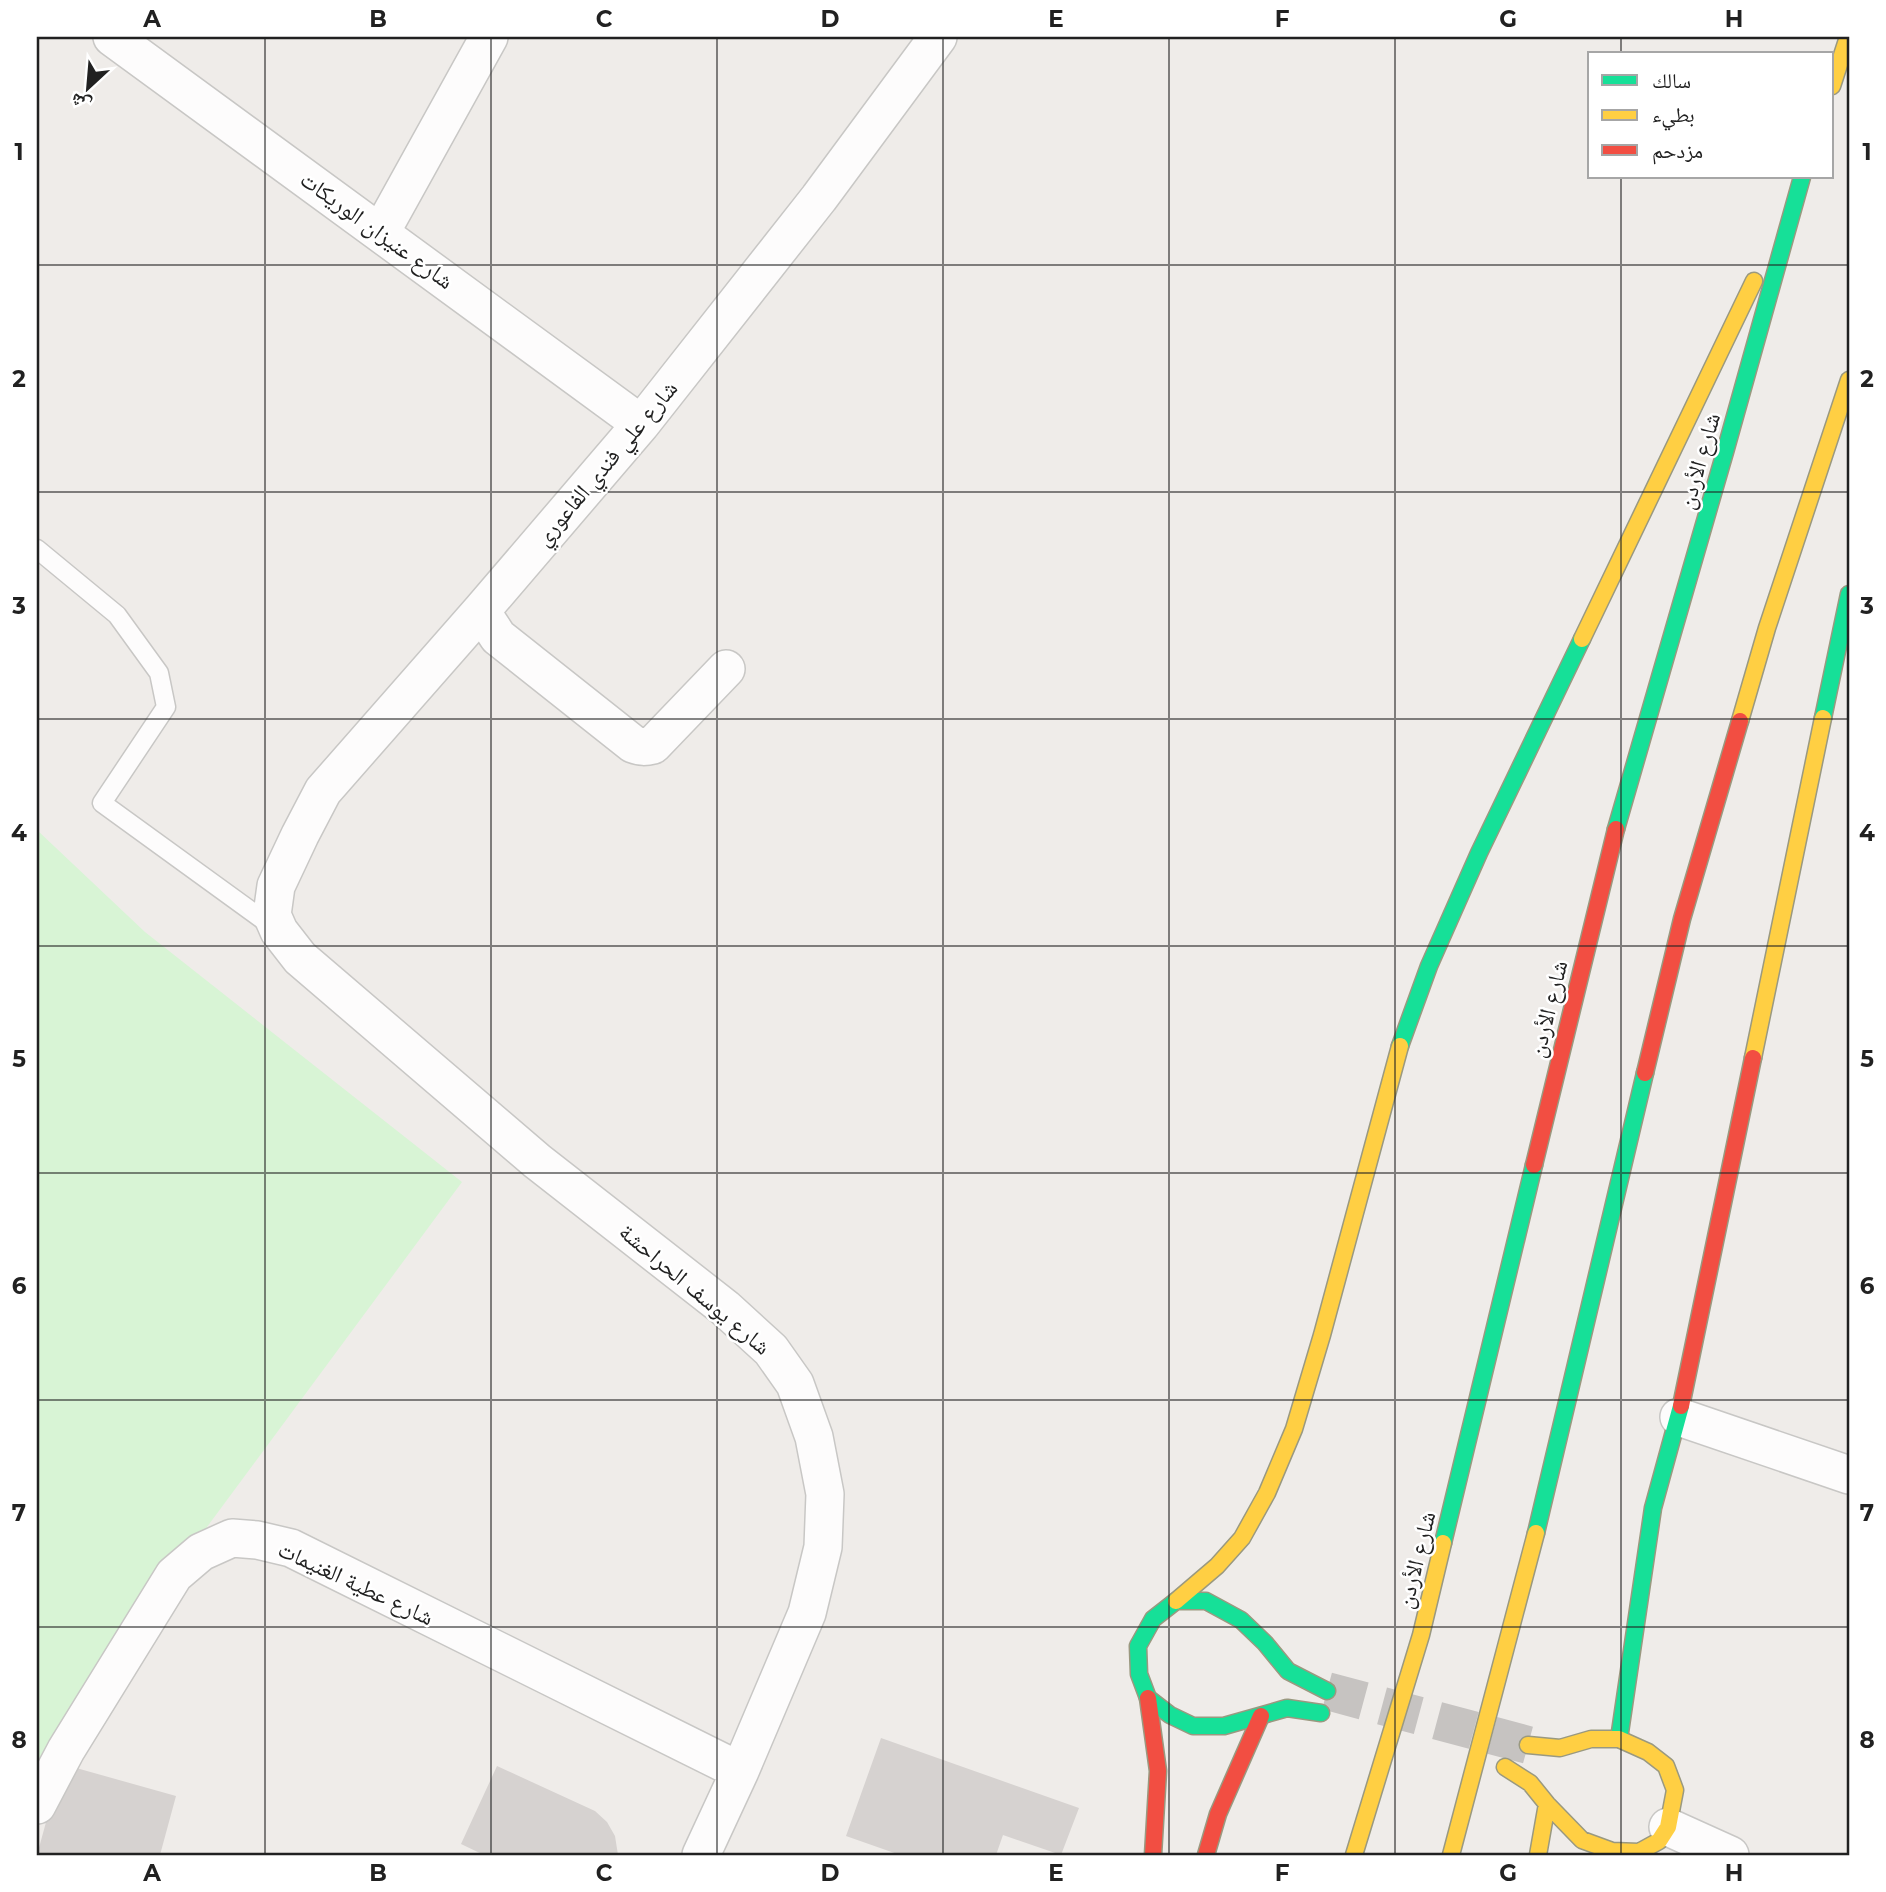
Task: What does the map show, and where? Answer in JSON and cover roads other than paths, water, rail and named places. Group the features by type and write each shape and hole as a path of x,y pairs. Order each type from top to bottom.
{"main road":[{"path":"1834,80 1848,37"},
{"path":"1153,1855 1158,1771 1148,1698 1139,1674 1138,1646 1153,1619 1217,1566 1242,1538 1267,1493 1294,1429 1398,1052 1429,966 1485,841 1800,184"},
{"name":"شارع الأردن","path":"1354,1855 1421,1635 1608,857 1800,184"},
{"path":"1451,1855 1525,1577 1682,919 1767,628 1849,380"},
{"path":"1619,1739 1653,1508 1679,1417 1849,594"},
{"path":"1176,1601 1206,1601 1241,1620 1288,1671 1327,1691"},
{"path":"1148,1698 1170,1715 1193,1726 1224,1726 1287,1708 1321,1713"},
{"path":"1206,1855 1218,1814 1261,1716"},
{"path":"1505,1766 1530,1783 1582,1840 1612,1851 1638,1853 1659,1841 1668,1827 1675,1790 1666,1766 1647,1752 1619,1739 1591,1740 1560,1748 1528,1745"},
{"path":"1538,1855 1547,1804"}],"street":[{"path":"381,232 489,37"},
{"name":"شارع علي فندي الفاعوري","path":"279,931 272,915 276,886 323,791 641,424 820,198 938,37"},
{"name":"شارع عنيزان الوريكات","path":"128,40 641,424"},
{"path":"481,611 498,638 639,746 653,745 726,669"},
{"name":"شارع يوسف الحراحشة","path":"279,931 300,958 537,1161 725,1308 771,1350 795,1384 814,1437 825,1494 823,1547 807,1613 701,1855"},
{"path":"1679,1417 1849,1475"},
{"name":"شارع عطية الغنيمات","path":"37,1805 66,1750 174,1575 201,1552 232,1538 257,1539 291,1548 740,1770"},
{"path":"1668,1827 1730,1855"}],"lane":[{"path":"37,549 117,615 159,673 166,707 102,803 279,931"}],"tunnel":[{"path":"1327,1691 1528,1745"}]}
